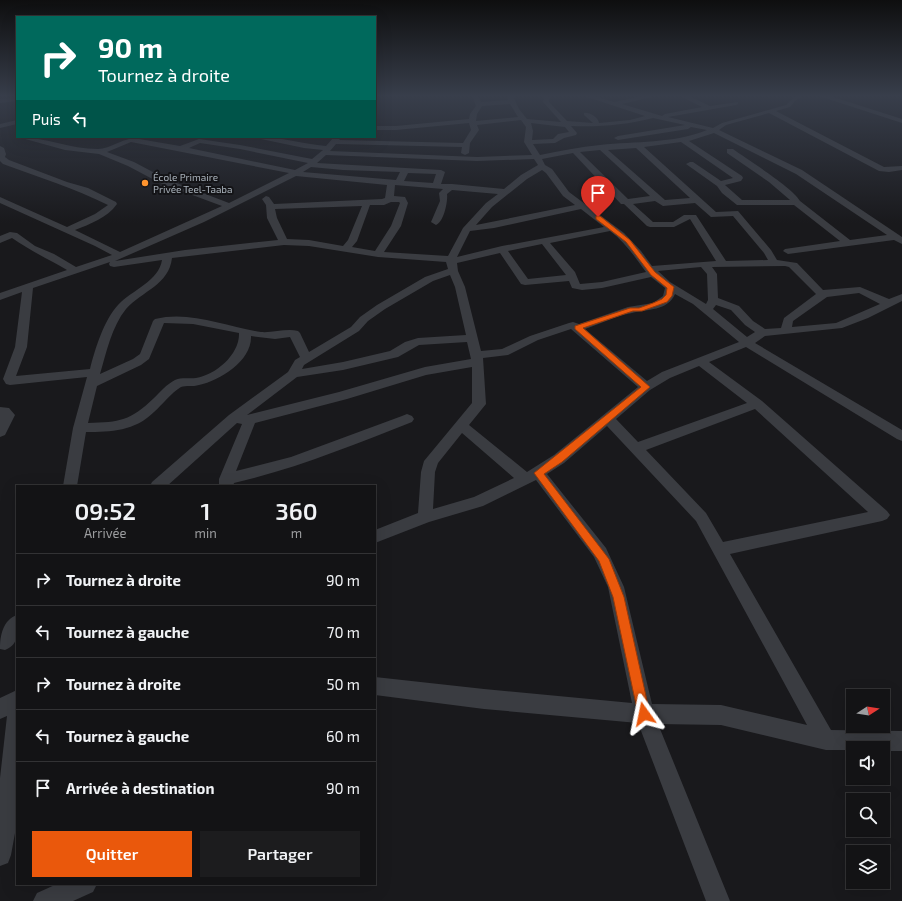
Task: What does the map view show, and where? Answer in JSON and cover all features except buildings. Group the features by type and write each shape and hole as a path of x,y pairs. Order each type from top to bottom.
{"street":[{"path":"26,138 65,148 100,152 131,164 163,181 229,206"},
{"path":"100,152 131,138"},
{"path":"131,138 314,176 337,177 363,181 452,186 507,192"},
{"path":"266,138 304,146 397,138"},
{"path":"459,138 467,141"},
{"path":"464,158 467,141 469,138"},
{"path":"529,138 528,142 538,160 549,171 566,194 628,241 651,271 671,287 697,302 747,343 902,436"},
{"path":"528,142 555,141 558,138"},
{"path":"584,149 579,144 580,143 617,138"},
{"path":"331,143 350,154 538,160 574,150 638,146 694,138"},
{"path":"730,138 799,172 899,239"},
{"path":"824,138 882,169 887,170 902,168"},
{"path":"683,140 739,178 738,180 720,184"},
{"path":"181,149 199,141 240,146 312,163 343,168 441,172 436,185"},
{"path":"350,154 360,141"},
{"path":"0,297 74,270 120,256 255,194 312,163 331,143"},
{"path":"638,146 697,200 716,215 735,213 768,252 774,263"},
{"path":"0,148 2,154 1,158 6,162 64,184 85,190 113,204 109,209 67,230"},
{"path":"601,148 656,198 673,211 692,217 724,264"},
{"path":"574,150 624,202 647,222 654,225 675,224 673,211"},
{"path":"730,150 772,180 794,198 796,202 848,243"},
{"path":"425,517 428,472 431,461 479,404 477,359 460,287 452,264 467,229 489,206 524,177 538,160"},
{"path":"690,164 720,184 725,191 742,203 796,202"},
{"path":"389,199 395,183 405,170"},
{"path":"436,222 444,201 443,193 452,186"},
{"path":"255,194 267,200 271,207 272,218 284,242"},
{"path":"624,202 656,198"},
{"path":"271,207 384,202 389,199 402,199 404,203 396,226 378,254"},
{"path":"0,200 120,256"},
{"path":"673,211 697,200"},
{"path":"345,249 352,241 367,203"},
{"path":"467,229 494,226 533,216 583,206"},
{"path":"158,485 234,418 293,374 299,363 355,329 364,319 381,307 452,264 502,249 611,228"},
{"path":"0,240 10,235 14,235 32,248 51,256 74,270"},
{"path":"788,251 848,243 899,239"},
{"path":"544,241 573,278 576,286 591,286 651,271 704,264 774,263 793,265 819,292 824,294"},
{"path":"97,263 117,264 167,256 284,242 309,243 452,264"},
{"path":"502,249 525,282 573,278"},
{"path":"70,485 80,428 95,372 110,327 122,308 163,273 167,256"},
{"path":"704,264 712,274 713,300 706,310"},
{"path":"28,287 21,347 8,379 10,381 95,372"},
{"path":"578,328 632,309 640,310 664,301 669,296 671,287"},
{"path":"786,331 788,320 808,304 824,294 860,290 888,303"},
{"path":"376,537 425,517 478,502 532,476 558,459 646,387 666,375 747,343 763,333 834,327 864,316 902,297"},
{"path":"713,300 735,308 749,323 763,333"},
{"path":"92,384 137,362 145,356 159,321 193,321 269,336 294,333 306,358"},
{"path":"234,418 250,420 342,396 425,371 504,352 534,338 573,325 646,387"},
{"path":"80,428 122,424 134,421 180,383 198,382 221,372 236,360 247,338 245,331"},
{"path":"293,374 343,366 394,354 409,345 418,342 472,338"},
{"path":"700,361 757,404 882,515 720,549"},
{"path":"636,448 757,404"},
{"path":"0,411 4,411 8,415 0,432"},
{"path":"226,483 282,466 356,440 407,419"},
{"path":"608,419 701,517 826,740"},
{"path":"226,483 250,420"},
{"path":"461,425 532,476 604,559 619,597 644,714 718,901"},
{"path":"7,642 16,625"},
{"path":"376,686 484,699 644,714 721,715 826,740 902,741"},
{"path":"0,709 16,701"},
{"path":"0,855 6,822 16,726"},
{"path":"45,901 83,885"}],"place":[{"name":"École Primaire Privée Teel-Taaba","path":"145,183"}],"route":[{"path":"598,217 628,241 649,269 671,287 669,296 664,301 655,305 640,310 632,309 578,328 646,387 558,459 538,473 604,559 619,597 644,714"}]}
